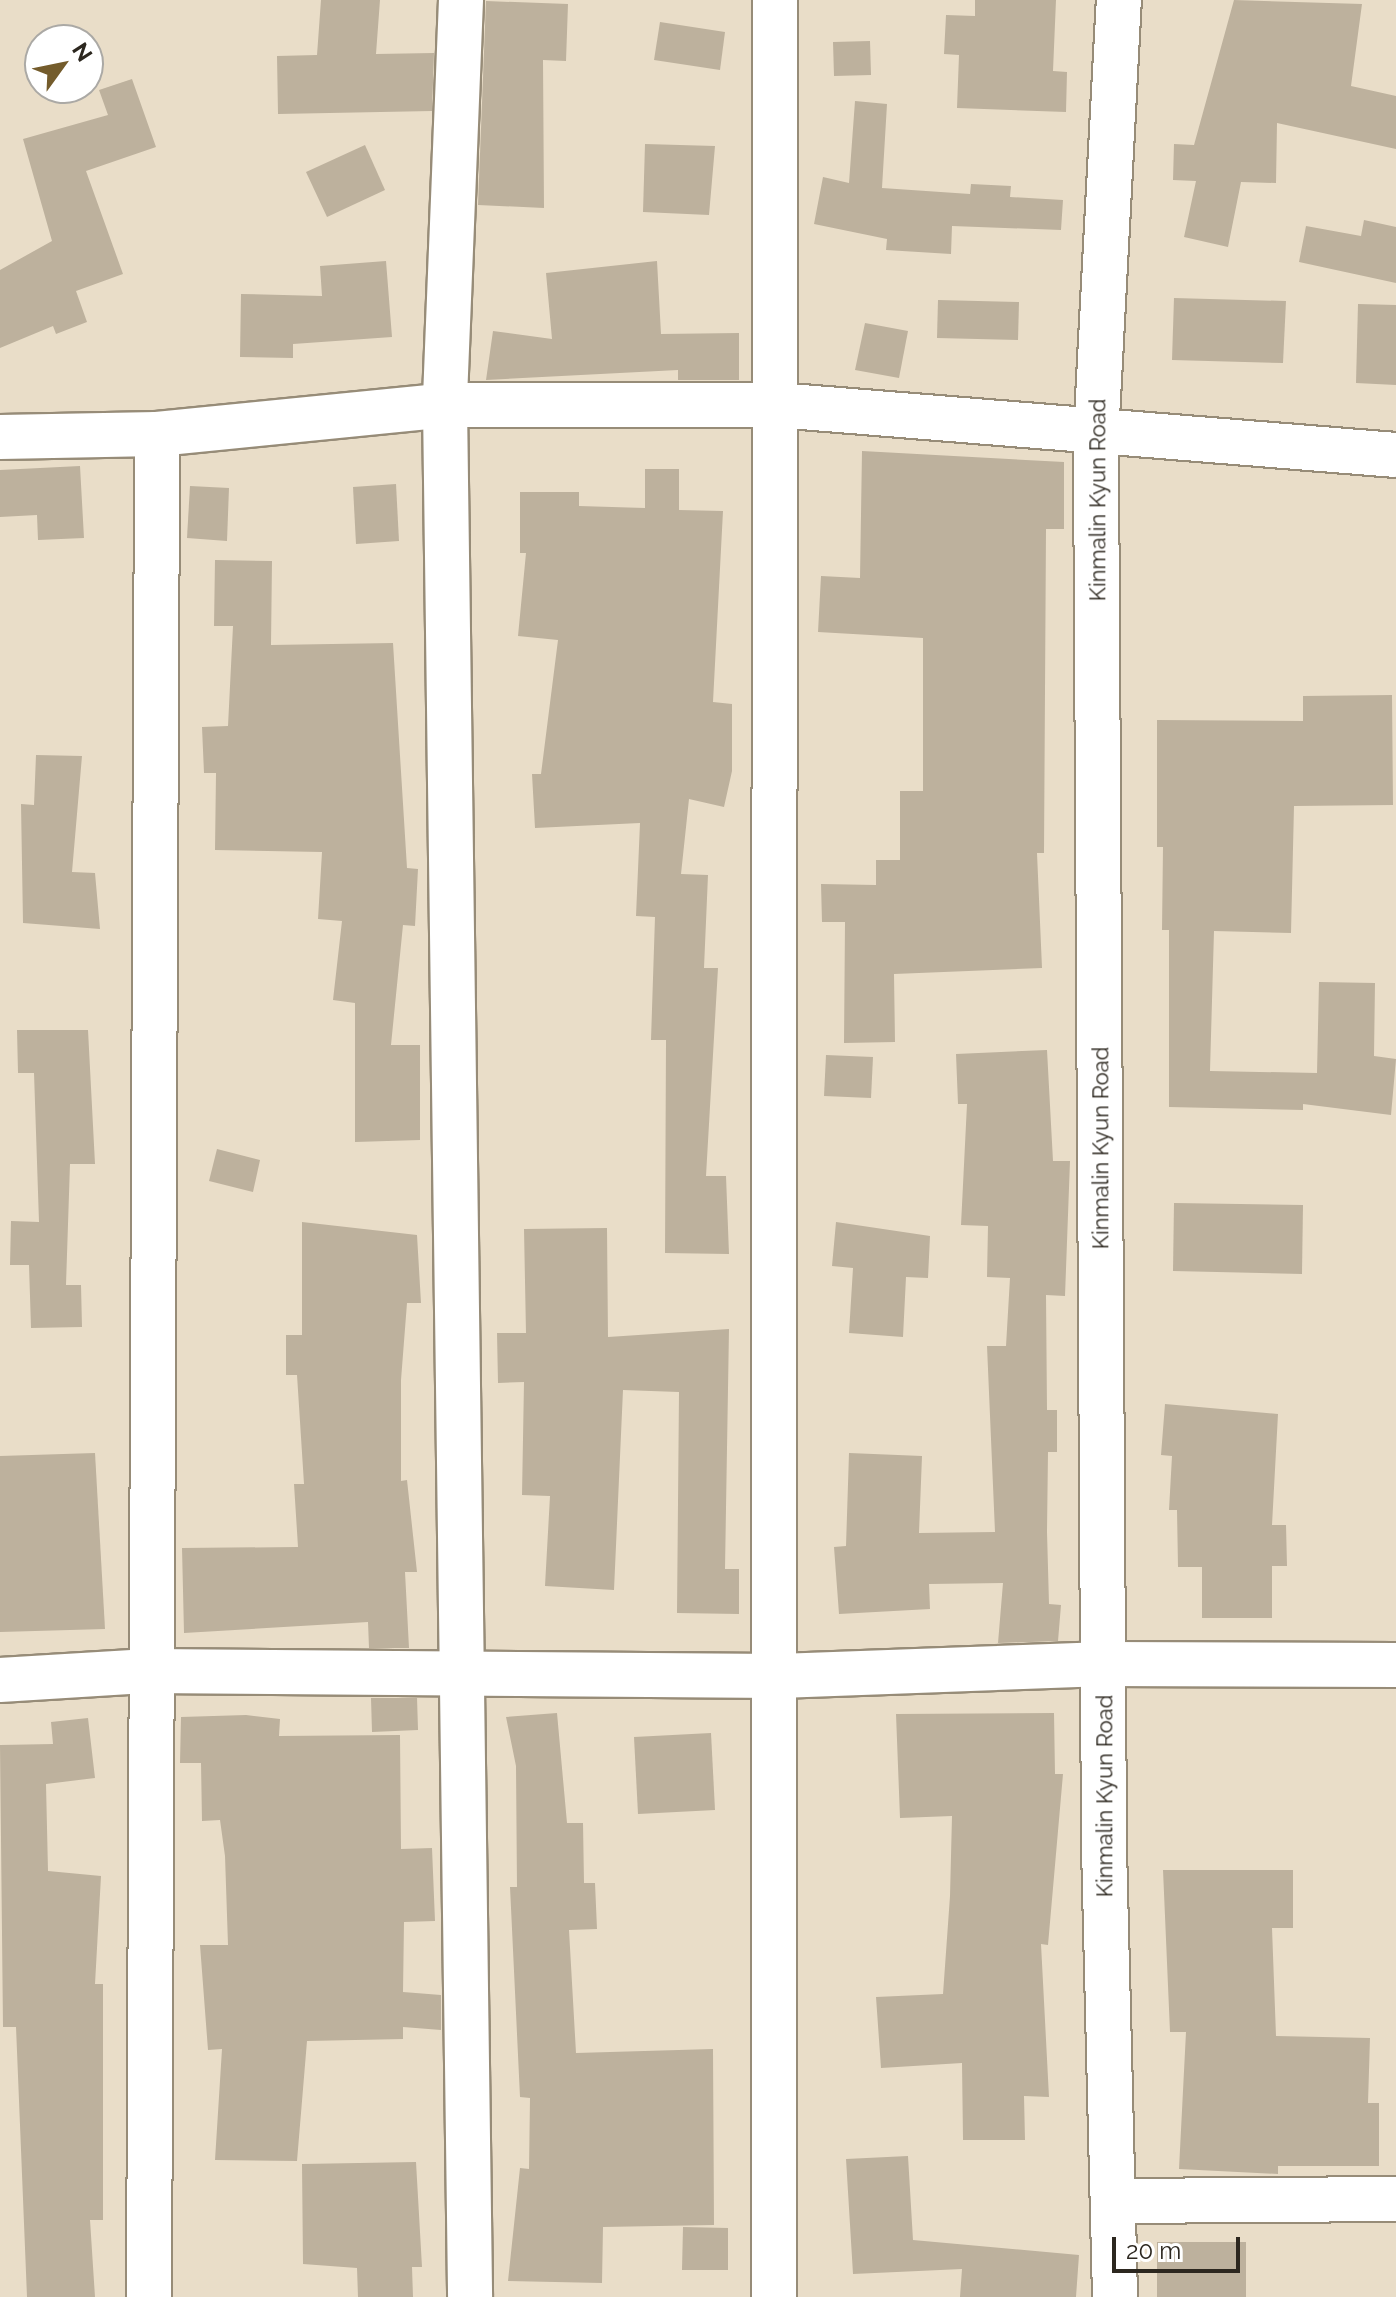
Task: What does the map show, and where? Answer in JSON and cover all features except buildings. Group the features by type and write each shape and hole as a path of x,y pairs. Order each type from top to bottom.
{"street":[{"path":"461,0 445,405 470,2297"},
{"path":"774,2297 779,1676 775,0"},
{"name":"Kinmalin Kyun Road","path":"1115,2297 1105,1664 1096,436 1119,0"},
{"path":"0,437 157,434 445,405 777,405 1096,436 1396,455"},
{"path":"149,2297 149,1671 157,434"},
{"path":"0,1680 149,1671 464,1670 779,1676 1105,1664 1396,1665"},
{"path":"1115,2201 1396,2199"}]}
